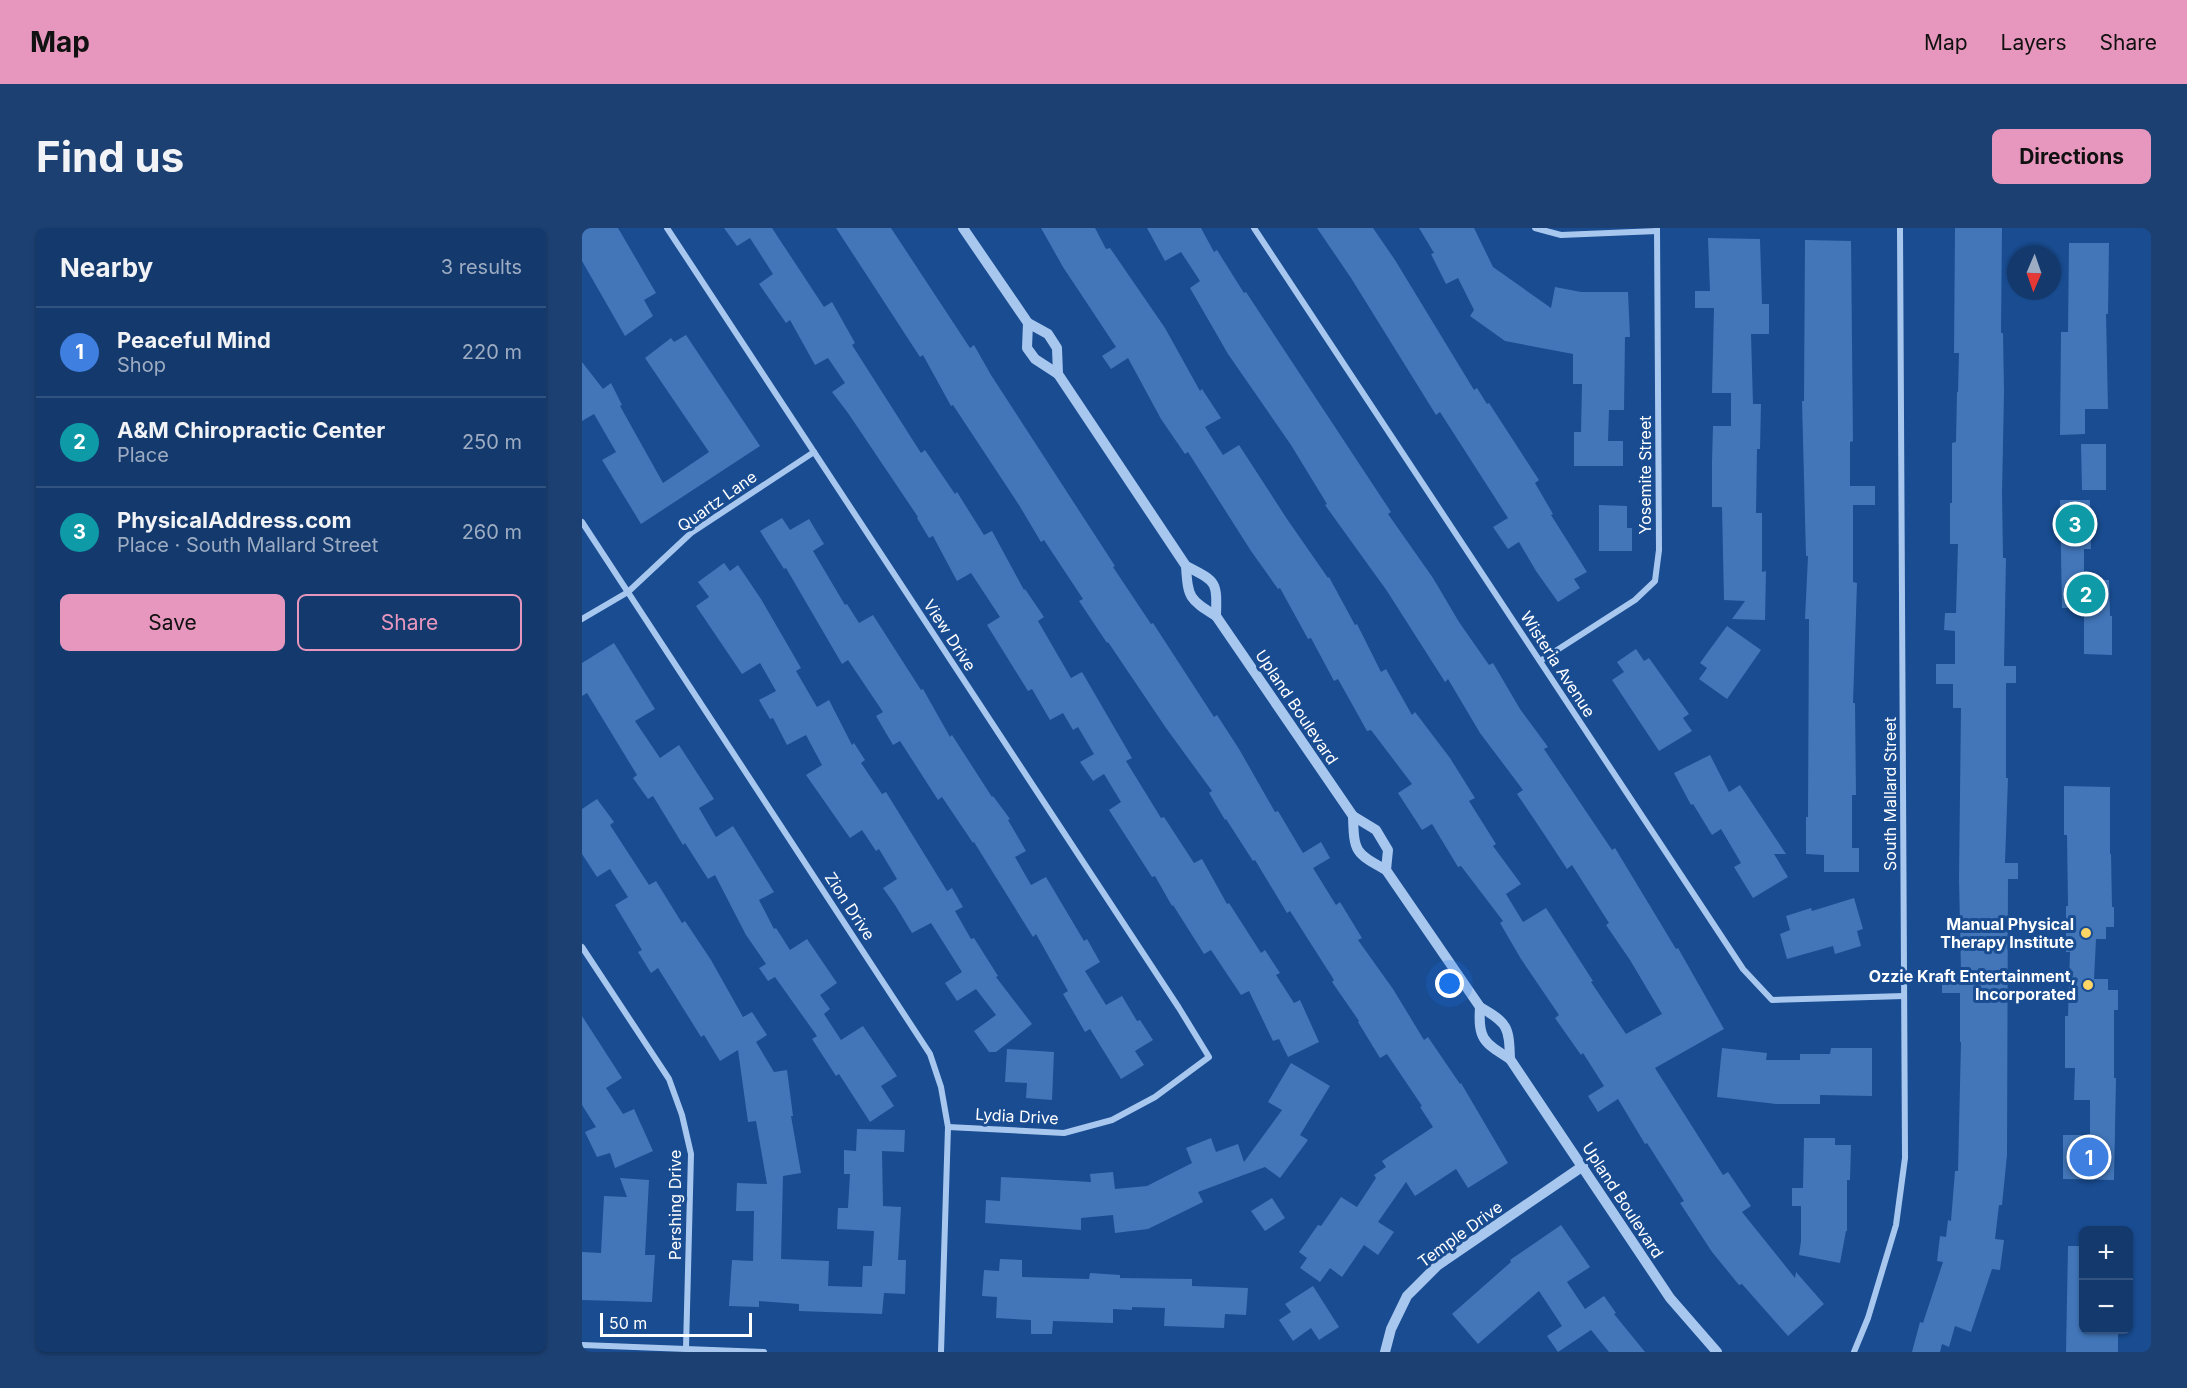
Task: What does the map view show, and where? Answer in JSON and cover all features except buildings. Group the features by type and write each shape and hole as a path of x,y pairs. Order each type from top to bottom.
{"street":[{"name":"View Drive","path":"667,228 1173,998 1209,1057"},
{"name":"Upland Boulevard","path":"963,228 1028,323 1048,334 1057,348 1058,374"},
{"name":"Wisteria Avenue","path":"1254,228 1743,969 1772,1000 1904,996"},
{"path":"1535,228 1561,235 1657,229"},
{"name":"South Mallard Street","path":"1854,1352 1874,1296 1897,1214 1905,1158 1900,228"},
{"name":"Yosemite Street","path":"1540,661 1635,600 1655,581 1659,550 1657,229"},
{"name":"Upland Boulevard","path":"1028,323 1027,348 1035,359 1058,374 1186,566 1188,588 1193,602 1216,616 1353,816 1376,830 1388,850 1386,870"},
{"name":"Quartz Lane","path":"582,619 628,592 691,533 814,452"},
{"name":"Zion Drive","path":"582,522 930,1054 941,1086 948,1126 941,1352"},
{"name":"Upland Boulevard","path":"1186,566 1210,578 1217,589 1216,616"},
{"name":"Upland Boulevard","path":"1353,816 1354,844 1363,857 1386,870 1480,1006 1500,1019 1509,1034 1510,1059"},
{"name":"Pershing Drive","path":"582,947 669,1079 682,1115 691,1154 686,1348"},
{"name":"Upland Boulevard","path":"1480,1006 1479,1029 1490,1047 1510,1059 1670,1298 1717,1352"},
{"name":"Lydia Drive","path":"948,1126 1064,1133 1112,1120 1155,1097 1209,1057"},
{"name":"Temple Drive","path":"1384,1352 1391,1329 1407,1296 1438,1265 1583,1166"},
{"path":"582,1345 764,1352"}],"place":[{"name":"PhysicalAddress.com","path":"2075,524"},
{"name":"A&M Chiropractic Center","path":"2086,594"},
{"name":"Manual Physical Therapy Institute","path":"2086,933"},
{"name":"Ozzie Kraft Entertainment, Incorporated","path":"2088,985"},
{"name":"Peaceful Mind","path":"2089,1157"}]}
